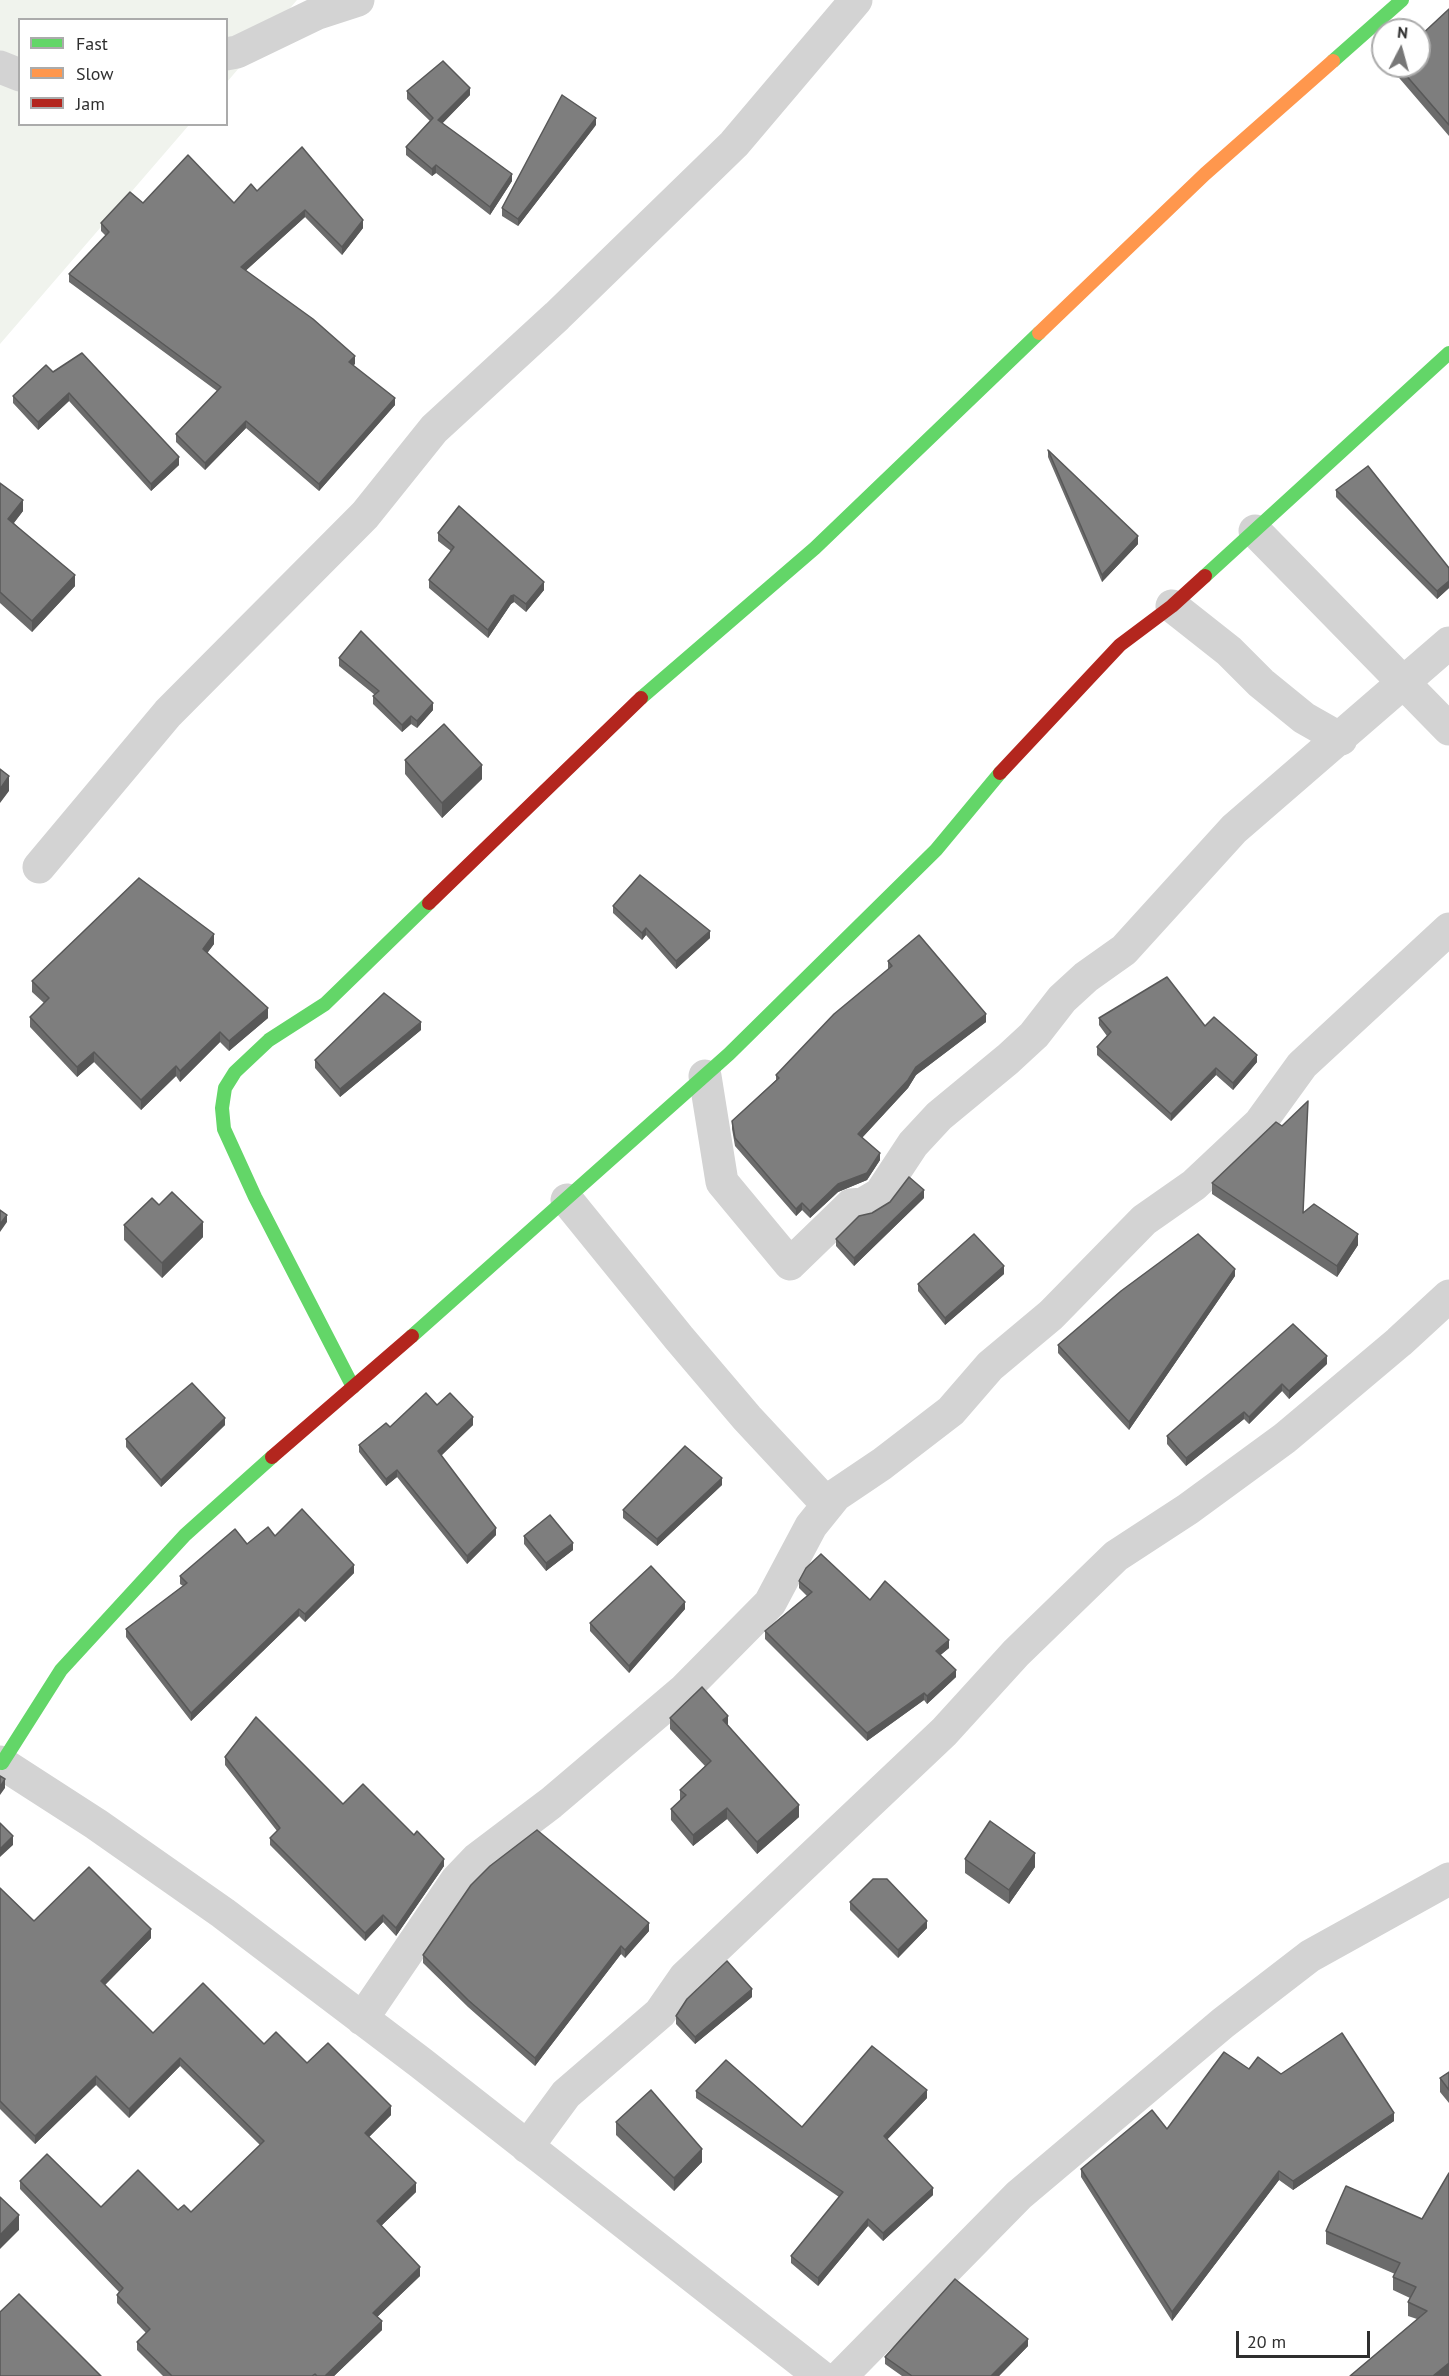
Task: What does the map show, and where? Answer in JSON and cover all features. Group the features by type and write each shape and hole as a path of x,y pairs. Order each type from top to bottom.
{"street":[{"path":"228,54 237,52 318,14 358,0"},
{"path":"39,867 168,713 365,515 434,429 557,316 734,144 856,0"},
{"path":"353,1386 255,1197 224,1129 222,1108 225,1088 235,1072 269,1040 325,1004 638,700 815,548 1205,174 1402,0"},
{"path":"0,67 18,74"},
{"path":"820,2376 224,1913 96,1824 1,1762 61,1670 185,1535 705,1076 936,850 1022,747 1120,645 1172,606 1449,353"},
{"path":"1255,531 1449,729"},
{"path":"1172,606 1229,651 1261,683 1304,718 1341,739"},
{"path":"705,1076 723,1182 790,1264 851,1205 863,1204 880,1194 913,1144 939,1116 1034,1035 1062,999 1086,977 1124,950 1234,829 1341,739 1449,643"},
{"path":"362,2019 456,1881 477,1859 552,1803 684,1690 770,1603 811,1526 836,1495 882,1464 951,1411 990,1366 1051,1315 1144,1220 1194,1185 1260,1123 1302,1065 1449,929"},
{"path":"567,1200 686,1347 747,1418 828,1505"},
{"path":"526,2147 566,2094 660,2013 685,1977 944,1732 1016,1653 1116,1556 1188,1509 1285,1438 1400,1342 1449,1296"},
{"path":"841,2376 1019,2195 1223,2023 1310,1956 1449,1879"}],"shaded area":[{"path":"0,0 297,0 228,81 228,18 18,18 18,126 188,126 0,344"}],"building":[{"path":"1449,9 1449,125 1408,78 1431,78 1431,26"},
{"path":"443,61 470,88 438,120 512,174 490,207 436,165 432,169 406,147 433,118 407,91"},
{"path":"562,95 596,118 518,219 502,208"},
{"path":"302,147 363,220 342,247 305,210 241,267 313,319 355,356 349,362 395,398 319,484 246,421 205,463 176,434 221,387 69,274 109,232 101,223 130,192 143,203 188,155 234,203 251,184 257,191"},
{"path":"82,353 179,457 151,484 69,393 38,422 13,396 46,365 53,372"},
{"path":"1048,450 1138,536 1102,575"},
{"path":"1368,466 1449,568 1449,581 1437,591 1336,490"},
{"path":"0,483 23,500 8,519 75,575 32,621 0,592"},
{"path":"459,506 544,582 526,604 514,595 511,596 488,630 429,580 454,547 438,533"},
{"path":"361,631 433,703 417,721 411,716 402,725 373,696 379,691 339,658"},
{"path":"444,724 482,765 442,803 405,760"},
{"path":"0,769 9,776 0,789"},
{"path":"640,875 710,931 676,961 646,928 642,933 613,906"},
{"path":"139,878 214,934 203,949 268,1008 229,1041 220,1032 180,1071 176,1066 141,1100 94,1052 77,1067 30,1017 49,998 32,981"},
{"path":"919,935 986,1014 916,1067 908,1080 858,1134 880,1153 867,1173 838,1184 810,1211 802,1203 796,1209 735,1138 732,1121 779,1078 776,1075 834,1014 892,966 888,961"},
{"path":"1167,977 1205,1026 1214,1017 1257,1055 1233,1083 1216,1068 1171,1114 1097,1047 1111,1032 1099,1018"},
{"path":"384,993 421,1022 340,1089 315,1060"},
{"path":"1308,1101 1303,1213 1314,1204 1358,1234 1337,1266 1212,1183 1276,1122 1282,1126"},
{"path":"909,1177 924,1190 854,1258 836,1239 859,1216 872,1213 890,1202"},
{"path":"172,1192 203,1222 162,1263 124,1225 152,1198 159,1205"},
{"path":"0,1210 7,1215 0,1224"},
{"path":"974,1234 1004,1266 945,1318 918,1284"},
{"path":"1198,1234 1235,1269 1129,1422 1058,1345 1121,1291"},
{"path":"1293,1324 1327,1356 1289,1391 1282,1384 1249,1417 1244,1412 1186,1458 1167,1436"},
{"path":"192,1383 225,1418 161,1480 126,1439"},
{"path":"426,1393 437,1405 450,1393 473,1417 438,1451 496,1528 467,1556 397,1470 386,1479 359,1445 386,1423 390,1427"},
{"path":"685,1446 722,1478 657,1539 623,1510"},
{"path":"302,1509 354,1565 305,1614 299,1609 191,1713 126,1629 187,1583 180,1576 235,1529 247,1544 268,1527 275,1536"},
{"path":"550,1515 573,1543 546,1563 524,1536"},
{"path":"821,1554 870,1600 885,1581 949,1640 936,1651 956,1670 927,1696 924,1693 867,1733 765,1631 812,1592 799,1581 806,1568"},
{"path":"651,1566 685,1602 629,1666 590,1623"},
{"path":"702,1687 728,1716 723,1720 799,1805 757,1842 727,1808 693,1835 671,1809 686,1795 680,1790 711,1761 670,1718"},
{"path":"256,1717 343,1804 363,1784 414,1835 417,1831 444,1859 396,1928 383,1915 365,1933 270,1838 280,1828 225,1757"},
{"path":"0,1776 5,1779 0,1787"},
{"path":"990,1821 1035,1853 1009,1890 965,1859"},
{"path":"0,1823 13,1836 0,1849"},
{"path":"537,1830 649,1923 625,1950 621,1946 535,2058 468,2000 423,1955 471,1885 490,1866"},
{"path":"89,1867 151,1929 101,1981 153,2033 203,1983 264,2044 276,2032 307,2063 328,2043 391,2106 365,2133 416,2183 377,2221 420,2267 373,2313 382,2321 325,2376 315,2374 312,2376 172,2376 137,2342 150,2329 117,2295 123,2288 20,2181 47,2154 101,2207 138,2170 178,2210 184,2205 191,2212 264,2141 180,2058 129,2109 96,2076 35,2136 0,2101 0,1888 34,1921"},
{"path":"873,1879 887,1879 927,1921 898,1950 850,1902"},
{"path":"727,1961 752,1989 695,2037 676,2016 687,1999"},
{"path":"1342,2033 1394,2113 1293,2181 1279,2171 1172,2312 1081,2169 1152,2110 1167,2129 1224,2052 1249,2069 1258,2057 1281,2074"},
{"path":"872,2046 927,2090 884,2136 933,2188 883,2233 868,2219 818,2278 791,2256 843,2192 696,2091 726,2060 802,2127"},
{"path":"1449,2072 1449,2090 1440,2078"},
{"path":"651,2090 702,2149 674,2178 616,2122"},
{"path":"1449,2173 1449,2363 1433,2376 1350,2376 1427,2311 1408,2302 1416,2287 1393,2277 1400,2263 1326,2231 1346,2186 1422,2219"},
{"path":"0,2197 19,2215 0,2235"},
{"path":"955,2279 1028,2339 991,2376 912,2376 885,2357"},
{"path":"19,2294 101,2376 0,2376 0,2312"}],"traffic: fast":[{"path":"1333,61 1402,0"},
{"path":"641,698 815,548 1039,333"},
{"path":"1205,576 1449,353"},
{"path":"412,1336 729,1054 936,850 1000,773"},
{"path":"353,1387 255,1197 224,1129 222,1108 225,1088 235,1072 269,1040 325,1004 429,903"},
{"path":"2,1763 61,1670 185,1535 272,1457"}],"traffic: slow":[{"path":"1039,333 1205,174 1333,61"}],"traffic: jam":[{"path":"1000,773 1120,645 1172,606 1205,576"},
{"path":"429,903 641,698"},
{"path":"272,1457 412,1336"}]}
